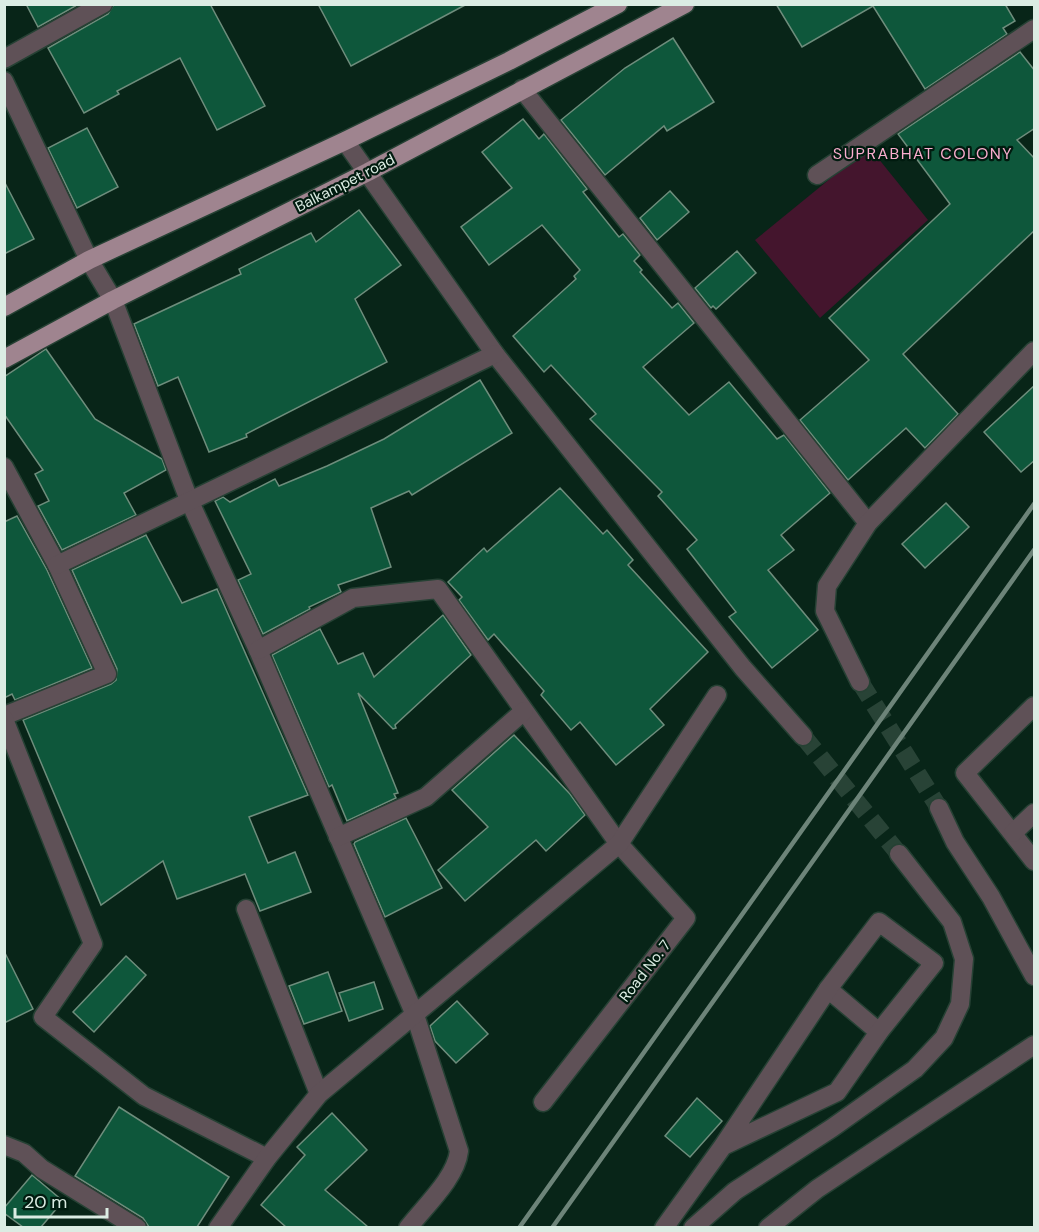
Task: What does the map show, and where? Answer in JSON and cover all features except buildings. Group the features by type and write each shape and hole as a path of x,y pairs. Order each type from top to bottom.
{"main road":[{"path":"4,307 89,260 345,141 509,61 618,4"},
{"name":"Balkampet road","path":"4,359 113,300 368,172 685,4"}],"street":[{"path":"4,59 103,4"},
{"path":"817,175 1035,29"},
{"path":"4,81 89,260 113,300 189,500 258,650 415,1015 459,1151 458,1161 452,1173 408,1227"},
{"path":"522,89 868,523"},
{"path":"345,141 495,354 743,668 803,736"},
{"path":"860,682 825,611 827,586 841,561 868,523 1035,351"},
{"path":"57,565 495,354"},
{"path":"4,467 57,565 107,674 4,718 93,944 43,1017 144,1096 267,1158"},
{"path":"258,650 353,597 438,589 619,844"},
{"path":"218,1227 267,1158 319,1094 619,844 717,695"},
{"path":"1035,705 965,773 1035,861"},
{"path":"339,837 426,797 524,711"},
{"path":"939,808 955,843 991,897 1035,976"},
{"path":"1013,833 1035,813"},
{"name":"Road No. 7","path":"543,1102 686,918 619,844"},
{"path":"693,1227 735,1191 832,1128 915,1069 944,1038 960,1004 964,958 952,922 899,854"},
{"path":"246,909 319,1094"},
{"path":"664,1227 723,1146 828,989 879,922 934,963 879,1032 837,1092 723,1146"},
{"path":"828,989 879,1032"},
{"path":"768,1227 817,1190 1035,1045"},
{"path":"4,1145 24,1153 42,1169 137,1227"}],"shaded area":[{"path":"869,147 928,220 820,318 755,240"}],"tunnel":[{"path":"860,682 939,808"},
{"path":"803,736 899,854"}],"railway":[{"path":"519,1228 1034,504"},
{"path":"552,1228 1034,550"}],"district":[{"name":"SUPRABHAT COLONY","path":"923,153"}]}
